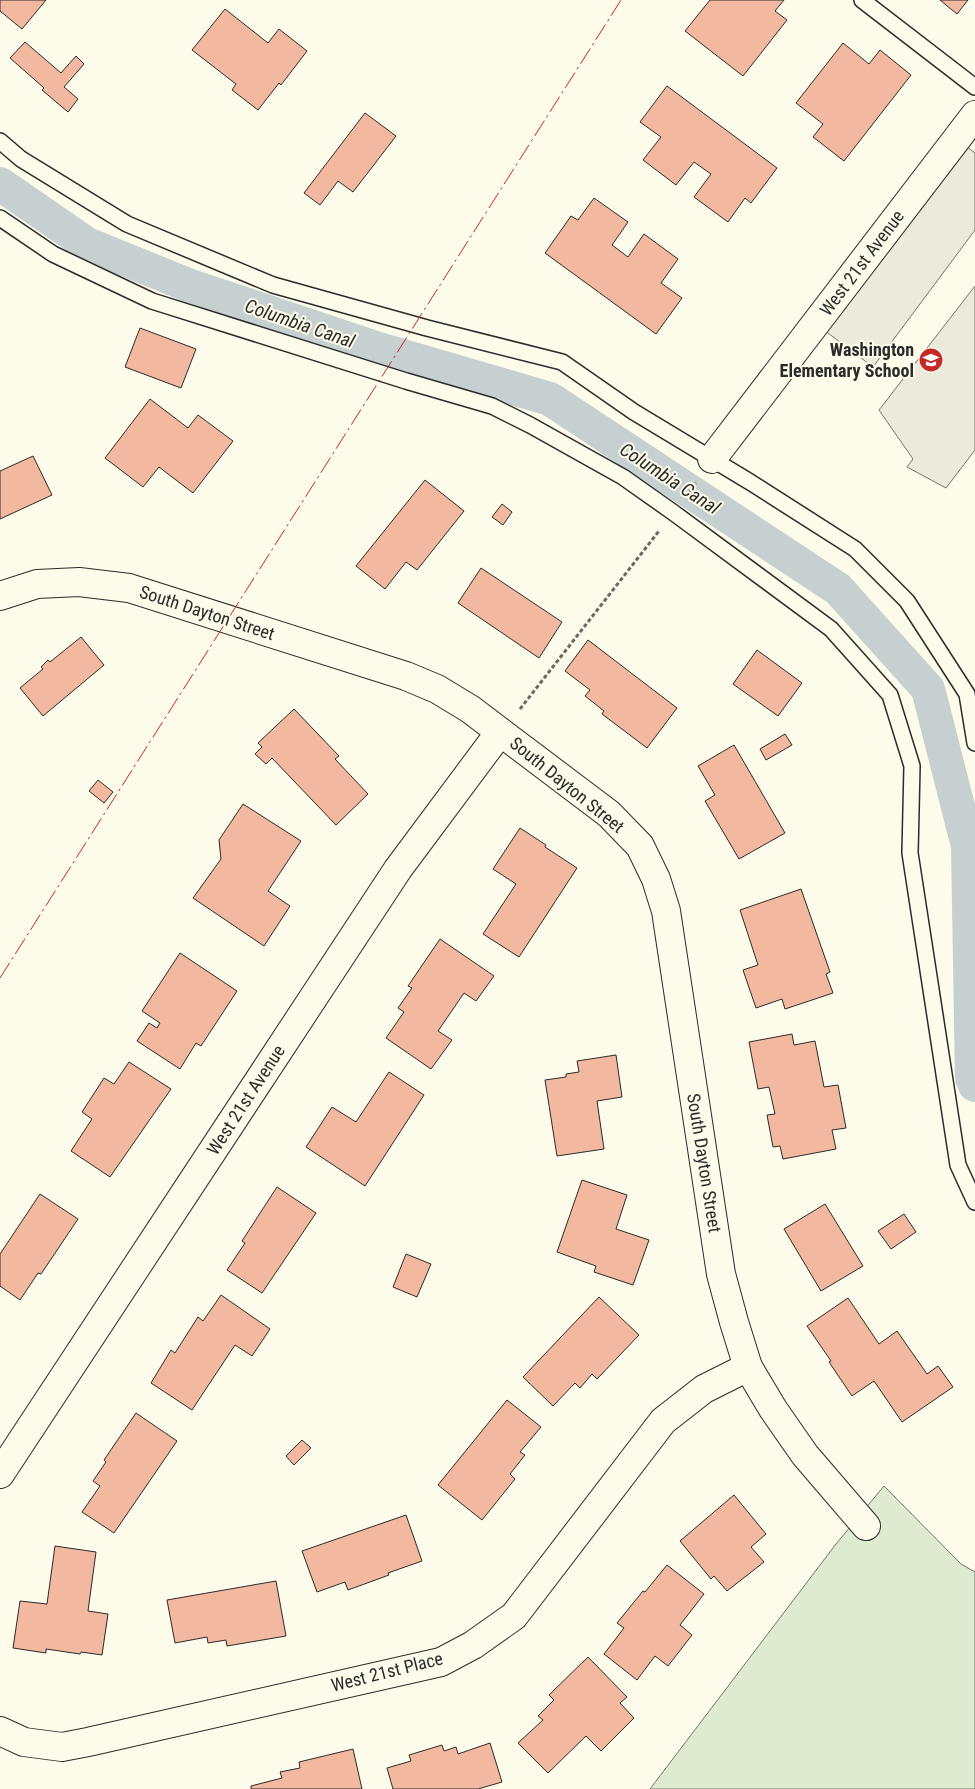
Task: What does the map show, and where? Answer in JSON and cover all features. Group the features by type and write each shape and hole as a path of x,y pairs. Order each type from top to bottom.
{"street":[{"name":"West 21st Avenue","path":"712,459 975,115"},
{"name":"South Dayton Street","path":"0,596 37,584 79,582 128,588 406,676 437,689 470,709 609,814 640,846 656,878 666,911 721,1274 748,1367 773,1409 805,1456 866,1526"},
{"name":"West 21st Avenue","path":"0,1474 398,869 500,732"},
{"name":"West 21st Place","path":"0,1731 24,1742 62,1747 441,1662 473,1645 514,1616 663,1421 704,1389 748,1367"}],"lane":[{"path":"862,0 975,87"},
{"path":"0,141 21,158 127,224 273,285 427,328 562,362 634,412 855,549 906,600 967,694 975,743"},
{"path":"0,218 53,254 152,301 492,406 530,425 622,477 831,629 890,695 912,766 910,853 958,1165 975,1202"}],"path":[{"path":"500,732 674,513 712,459"}],"green space":[{"path":"884,1486 961,1564 975,1572 975,1789 650,1789 836,1544"}],"shaded area":[{"path":"957,139 975,153 975,230 873,367 816,324"},
{"path":"975,286 975,450 946,488 907,467 913,459 879,410"}],"building":[{"path":"0,0 46,0 22,29 0,11"},
{"path":"710,0 784,0 775,11 787,20 743,76 685,31"},
{"path":"940,0 968,0 957,14"},
{"path":"225,9 268,43 279,29 307,51 281,85 279,83 258,110 232,90 236,84 192,50"},
{"path":"25,42 61,73 76,56 84,64 64,87 78,99 68,112 42,90 44,88 10,58"},
{"path":"843,43 869,64 880,50 911,75 844,161 813,137 823,124 796,103"},
{"path":"667,86 777,168 751,203 745,198 728,222 694,197 711,174 694,162 676,185 643,160 661,137 640,122"},
{"path":"365,113 396,136 353,192 338,181 320,205 304,193"},
{"path":"594,198 628,222 612,245 628,257 644,234 678,259 661,283 682,298 656,334 545,253 571,216 578,220"},
{"path":"140,328 196,349 181,388 125,367"},
{"path":"150,399 188,428 198,415 233,441 193,493 159,467 143,487 105,458"},
{"path":"33,456 52,495 0,519 0,471"},
{"path":"425,480 464,511 417,570 406,562 385,589 356,566"},
{"path":"502,504 512,512 503,525 492,517"},
{"path":"481,568 562,622 539,658 458,603"},
{"path":"81,637 104,665 43,716 20,688 43,669 41,667 48,660 50,662"},
{"path":"588,640 677,708 647,748 602,714 604,711 585,696 590,690 565,671"},
{"path":"757,650 802,683 778,716 733,684"},
{"path":"294,709 339,756 335,759 368,794 336,825 272,758 266,764 255,754 262,747 258,743"},
{"path":"785,734 792,745 766,760 760,749"},
{"path":"734,745 785,833 739,859 705,801 715,795 698,766"},
{"path":"98,780 113,792 104,803 89,791"},
{"path":"243,804 301,841 268,891 290,906 264,946 193,898 221,859 219,840"},
{"path":"520,828 577,868 519,957 483,934 516,884 493,869"},
{"path":"801,889 830,972 826,974 833,993 785,1009 782,999 756,1008 743,970 758,965 740,910"},
{"path":"440,939 494,976 476,1001 464,993 438,1031 452,1040 431,1069 386,1038 404,1012 398,1008 412,988 408,986"},
{"path":"180,953 237,991 201,1046 196,1043 180,1069 137,1041 149,1023 157,1028 160,1023 142,1011"},
{"path":"792,1034 794,1045 815,1041 824,1087 838,1085 846,1128 832,1130 836,1149 783,1159 780,1146 773,1147 767,1115 775,1114 769,1087 758,1089 749,1042"},
{"path":"616,1055 622,1097 597,1101 604,1149 557,1156 545,1080 566,1077 566,1074 579,1072 577,1061"},
{"path":"129,1062 171,1089 110,1177 71,1151 92,1119 82,1112 104,1078 114,1084"},
{"path":"389,1072 424,1095 365,1186 306,1147 332,1107 356,1122"},
{"path":"582,1180 627,1195 616,1229 649,1240 633,1285 594,1272 596,1266 557,1252"},
{"path":"277,1187 316,1213 262,1293 227,1270 245,1243 242,1241"},
{"path":"40,1194 78,1219 41,1274 38,1273 20,1300 0,1286 0,1254"},
{"path":"825,1204 863,1266 821,1291 784,1229"},
{"path":"904,1214 916,1232 891,1249 878,1231"},
{"path":"406,1254 431,1264 417,1297 393,1287"},
{"path":"221,1295 270,1329 252,1356 235,1345 192,1410 151,1383 171,1350 175,1353 198,1317 203,1321"},
{"path":"599,1297 639,1335 597,1379 592,1374 580,1388 575,1383 553,1406 523,1377"},
{"path":"848,1298 879,1344 897,1331 927,1374 938,1366 953,1387 902,1422 874,1381 852,1396 807,1326"},
{"path":"507,1400 541,1427 520,1452 525,1455 510,1474 515,1479 482,1520 438,1485"},
{"path":"136,1413 177,1441 114,1533 82,1512 100,1486 93,1481 106,1462 104,1460"},
{"path":"302,1440 311,1448 294,1465 286,1456"},
{"path":"734,1495 766,1534 751,1547 764,1562 727,1591 714,1576 711,1579 680,1541"},
{"path":"406,1515 422,1561 348,1590 345,1582 317,1592 302,1551"},
{"path":"55,1546 96,1552 88,1611 108,1614 102,1655 46,1649 46,1653 13,1648 20,1601 47,1604"},
{"path":"667,1565 704,1594 680,1625 692,1635 668,1666 655,1656 637,1680 604,1654 624,1628 617,1623"},
{"path":"276,1581 286,1636 227,1646 226,1640 208,1643 207,1637 175,1643 167,1600"},
{"path":"588,1657 627,1697 620,1703 634,1718 601,1751 586,1736 548,1773 518,1743 543,1720 538,1716 554,1700 549,1695"},
{"path":"490,1743 502,1782 478,1789 393,1789 387,1768 411,1761 409,1755 442,1745 444,1751 456,1747 458,1754"},
{"path":"353,1749 362,1789 251,1789 251,1786 282,1778 280,1772 300,1768 299,1762"}],"waterway":[{"name":"Columbia Canal","path":"0,184 87,244 188,285 379,349 550,399 838,589 928,689 968,846 972,1078 975,1085"}],"power":[{"path":"0,978 621,0"}],"place":[{"name":"Washington Elementary School","path":"931,360"}]}
